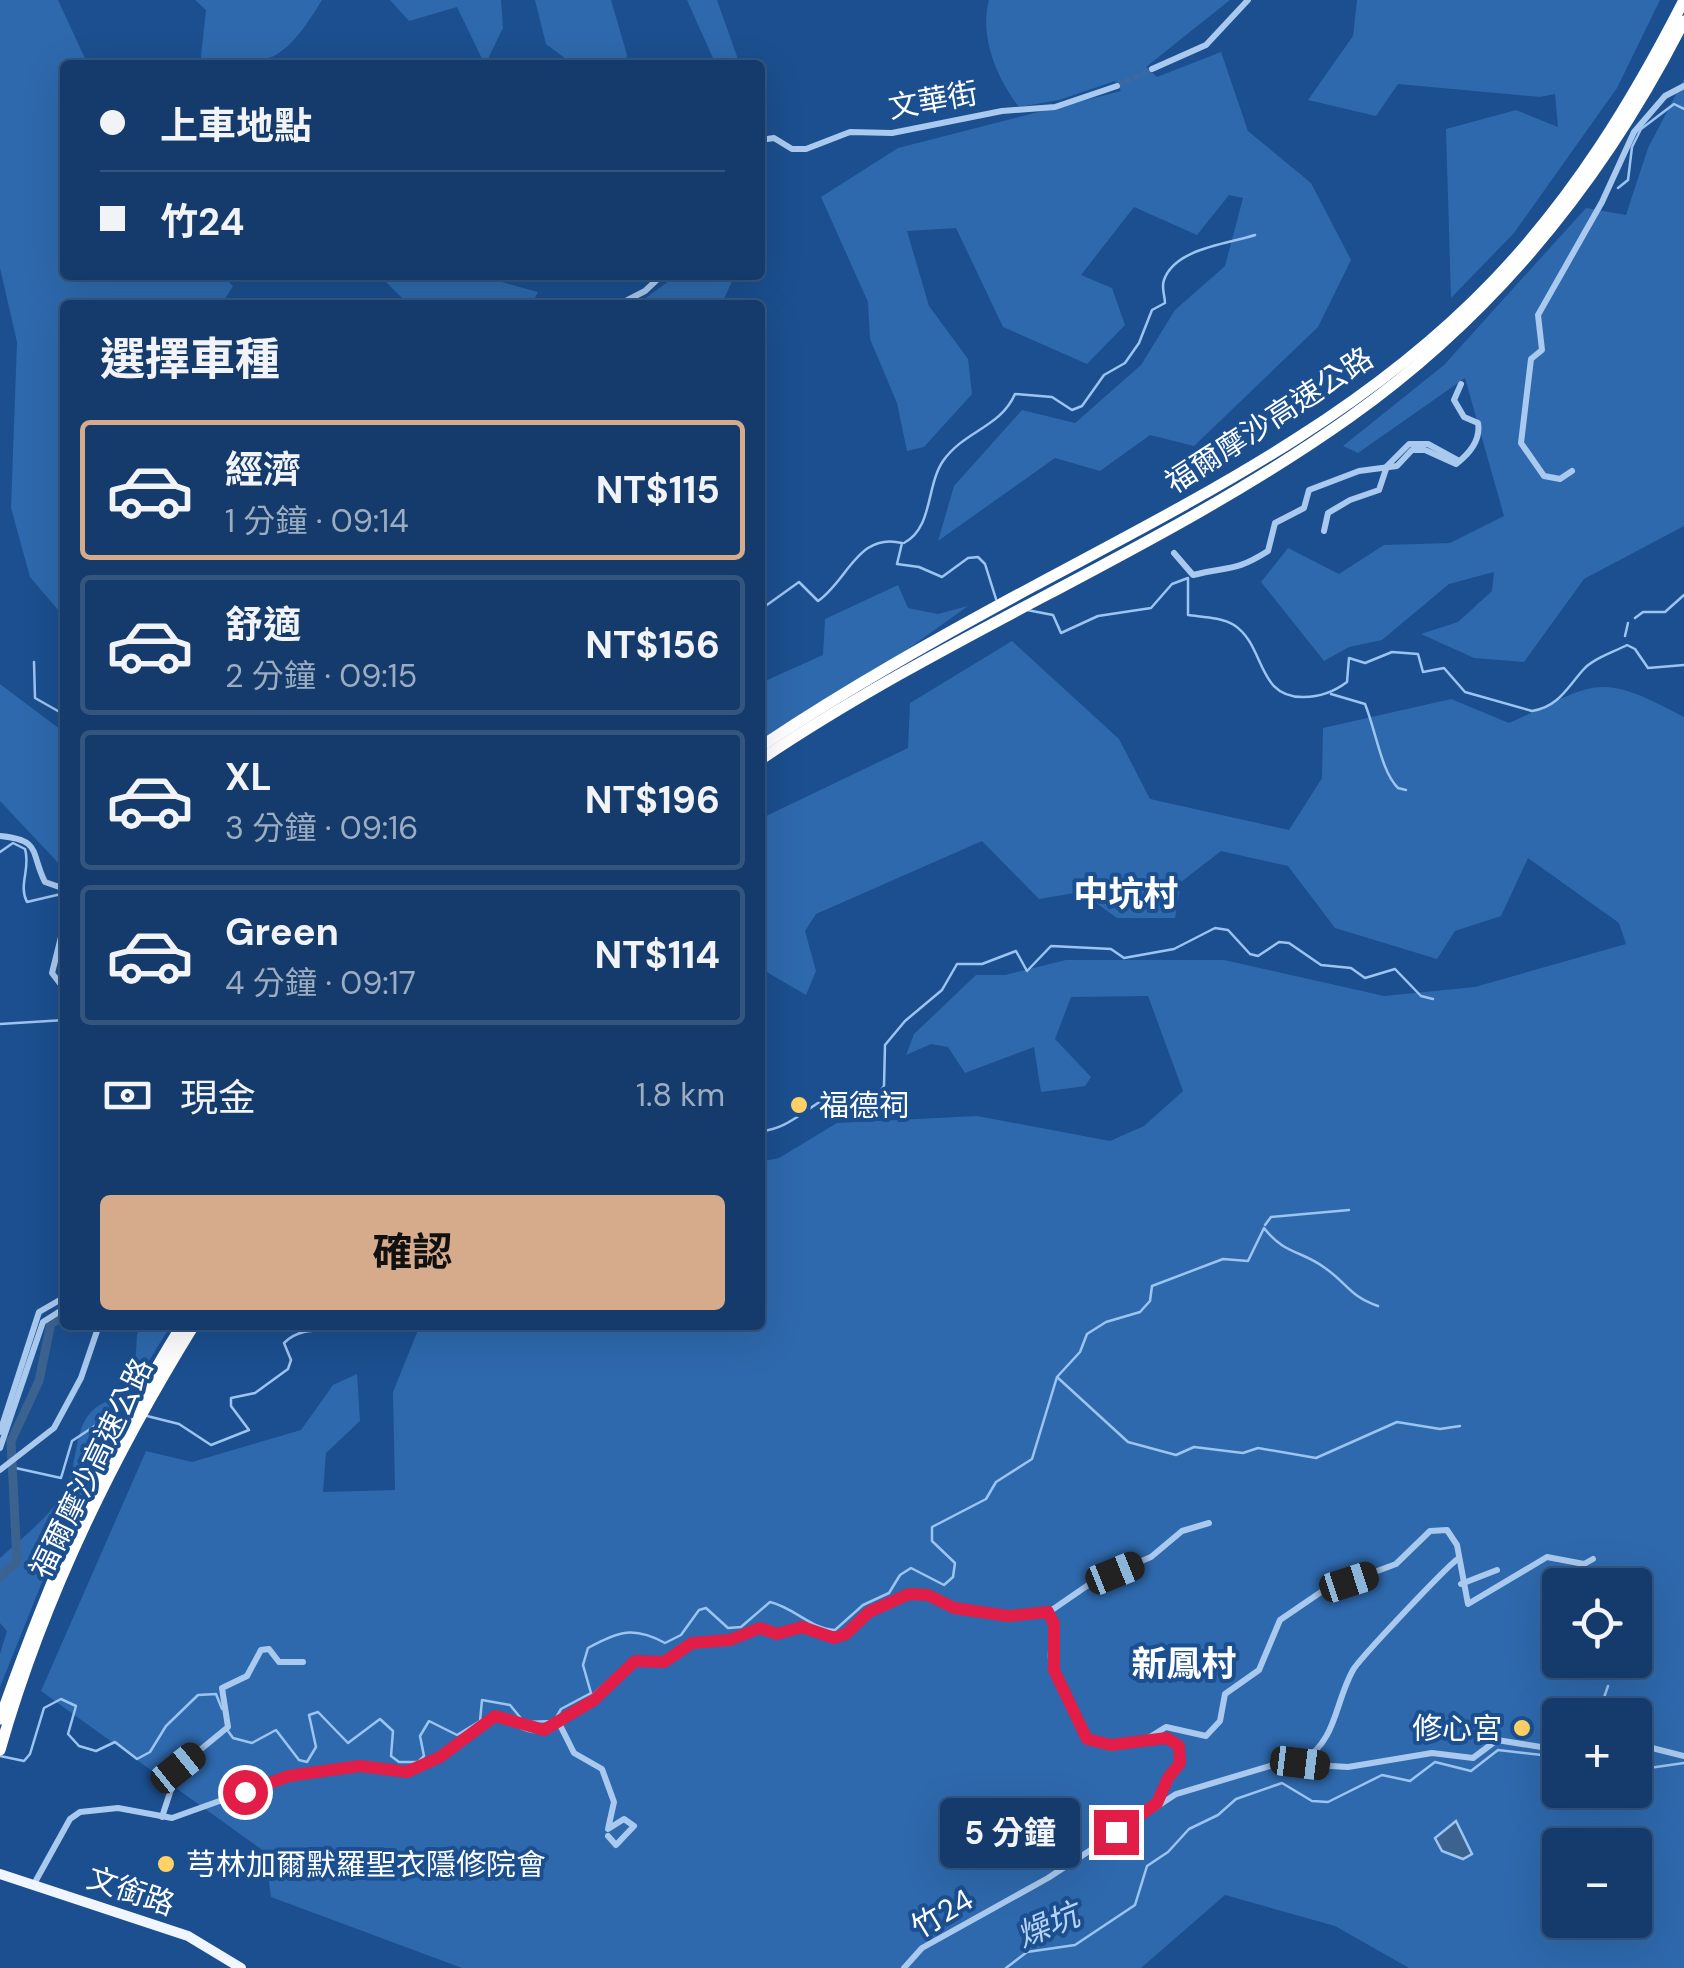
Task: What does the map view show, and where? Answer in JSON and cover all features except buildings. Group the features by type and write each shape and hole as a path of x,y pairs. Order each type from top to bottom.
{"highway":[{"name":"福爾摩沙高速公路","path":"765,744 850,688 1228,482 1343,408 1432,339 1491,284 1573,186 1623,113 1684,0"},
{"name":"福爾摩沙高速公路","path":"765,757 960,638 1200,511 1300,450 1384,392 1497,291 1582,192 1632,117 1684,21"},
{"name":"福爾摩沙高速公路","path":"0,1718 40,1606 179,1330"},
{"name":"福爾摩沙高速公路","path":"157,1374 190,1330"},
{"name":"福爾摩沙高速公路","path":"0,1750 50,1610 124,1437"}],"main road":[{"name":"文銜路","path":"0,1874 188,1936 241,1968"}],"street":[{"path":"1152,70 1206,44 1248,0"},
{"name":"文華街","path":"765,139 774,138 792,149 806,149 850,132 892,133 1002,111 1055,108 1117,86"},
{"path":"1572,471 1560,478 1544,476 1522,443 1531,360 1542,350 1538,314 1602,202 1634,132 1665,96 1684,86"},
{"path":"628,300 657,280"},
{"path":"1324,531 1328,514 1350,500 1380,490 1387,466 1404,446 1428,444 1460,462 1479,431 1478,424 1464,418 1454,400 1461,384"},
{"path":"1174,553 1193,575 1220,568 1238,570 1268,551 1275,522 1304,508 1309,490 1332,485 1349,474 1387,466"},
{"path":"0,836 30,844 45,882 60,887"},
{"path":"60,940 52,973 60,983"},
{"path":"0,1432 39,1312 60,1300"},
{"path":"0,1446 43,1322 60,1311"},
{"path":"0,1470 54,1428 68,1406 96,1330"},
{"path":"34,1884 70,1819 80,1812 118,1808 172,1818 305,1774 366,1766 407,1772 440,1757 495,1716 530,1730 544,1730 559,1723 571,1710 594,1700 635,1661 664,1662 692,1643 730,1640 760,1628 777,1634 802,1627 834,1638 846,1634 869,1612 909,1594 928,1595 954,1608 1008,1616 1048,1612 1094,1581 1151,1557 1182,1530 1208,1523"},
{"path":"1144,1741 1166,1727 1206,1736 1220,1721 1225,1694 1262,1666 1280,1620 1315,1595 1385,1570 1430,1531 1447,1530 1459,1558 1461,1584 1471,1604 1536,1561 1557,1557 1584,1564 1593,1559"},
{"path":"1300,1763 1332,1732 1343,1694 1360,1658 1459,1558"},
{"path":"1461,1584 1497,1570"},
{"path":"1048,1612 1054,1624 1054,1670 1087,1739 1111,1745 1167,1738 1182,1754 1157,1803"},
{"path":"162,1817 178,1768 228,1726 222,1688 247,1676 260,1650 269,1649 279,1662 303,1662"},
{"path":"1341,1678 1343,1694"},
{"path":"559,1723 574,1753 602,1769 614,1802 608,1829 624,1820 634,1826 616,1845 608,1836"},
{"path":"1300,1763 1348,1767 1432,1753 1473,1758 1497,1740 1542,1747"},
{"path":"1652,1750 1684,1756"},
{"name":"竹24","path":"904,1968 922,1948 1048,1878 1157,1803 1263,1767 1300,1763"}],"shaded area":[{"path":"0,0 58,0 86,60 60,60 60,280 227,280 233,286 224,300 60,300 60,612 30,577 11,508 17,342 0,268"},
{"path":"195,0 322,0 297,37 263,60 201,60 206,10"},
{"path":"390,0 501,0 503,28 487,60 483,60 457,7 409,21"},
{"path":"535,0 611,0 627,55 626,60 567,60 546,44"},
{"path":"687,0 717,0 738,60 714,60"},
{"path":"989,0 1230,0 1146,67 1157,77 1221,52 1248,131 1311,183 1351,260 1318,327 1194,446 1150,435 1100,471 1055,458 938,541 954,486 1022,410 1075,423 1141,365 1175,310 1225,266 1243,198 1229,195 1197,235 1134,207 1081,275 1112,288 1125,325 1087,364 1003,327 956,228 907,231 929,306 968,359 972,394 924,447 907,451 897,403 870,339 868,302 821,197 898,148 1121,91 1115,81 1059,100 1019,107 1004,83 988,42"},
{"path":"1357,0 1660,0 1617,88 1514,233 1451,298 1446,129 1516,110 1558,127 1555,94 1540,97 1398,84 1376,116 1308,100 1353,36"},
{"path":"1684,79 1684,526 1584,579 1524,662 1474,658 1421,634 1458,622 1492,591 1494,572 1449,584 1382,640 1349,647 1324,661 1261,582 1288,548 1339,574 1384,545 1450,543 1504,516 1465,378 1358,453 1343,446 1444,365 1586,208 1626,215 1648,148"},
{"path":"384,280 495,280 538,292 534,300 404,300"},
{"path":"670,280 733,280 723,300 643,300"},
{"path":"898,585 908,608 938,614 968,606 901,654 765,737 765,681 823,655 825,619"},
{"path":"1012,641 1119,739 1150,799 1289,830 1322,778 1323,728 1451,699 1509,723 1596,687 1631,692 1684,717 1684,1968 1409,1968 1335,1926 1225,1895 1141,1968 462,1968 271,1897 265,1852 41,1691 146,1451 192,1462 301,1430 333,1385 357,1374 360,1421 326,1453 323,1492 395,1490 393,1392 418,1330 765,1330 765,1161 779,1158 837,1123 977,1116 1110,1141 1144,1126 1183,1091 1148,996 1071,997 1055,1039 1091,1077 1085,1086 1041,1092 1034,1047 965,1073 948,1047 931,1044 906,1055 914,1034 976,975 1005,975 1066,960 1224,960 1384,996 1475,987 1626,944 1619,923 1528,858 1501,916 1455,931 1437,959 1335,928 1288,866 1221,851 1181,882 1175,918 1117,918 1081,892 1039,899 982,841 816,914 805,931 816,971 806,995 765,971 765,817 908,748 910,703"},
{"path":"0,684 60,729 60,865 0,801"},
{"path":"139,1330 168,1330 134,1385"},
{"path":"110,1400 117,1420 46,1572 0,1687 0,1654 7,1631 0,1623 0,1558 60,1498 88,1415"},
{"path":"1456,1821 1472,1854 1463,1859 1442,1851 1435,1838"}],"waterway":[{"path":"1618,188 1628,180 1632,147 1641,129 1674,104 1684,109"},
{"path":"904,543 925,517 943,461 961,442 1001,414 1015,394 1052,397 1072,410 1082,406 1104,375 1125,363 1139,343 1152,310 1165,303 1163,283 1170,269 1191,254 1255,235"},
{"path":"765,606 799,582 818,601 864,551 887,541 902,543 897,564 919,567 942,577 968,558 978,557 985,564 996,599"},
{"path":"1027,610 1053,615 1061,633 1098,616 1151,608 1172,584 1188,578 1188,615 1234,625 1252,645 1277,689 1304,697 1327,693 1347,682 1349,658 1365,663 1392,652 1418,654 1423,672 1444,668 1465,692 1532,711 1555,701 1592,662 1627,645 1635,649 1648,668 1684,665"},
{"path":"1635,618 1643,612 1665,612 1684,595"},
{"path":"1625,636 1628,623"},
{"path":"34,662 35,698 60,712"},
{"path":"1331,694 1365,704 1387,772 1398,788 1406,790"},
{"path":"0,852 13,843 25,849 27,902 60,894"},
{"path":"765,1130 781,1126 839,1094 854,1106 868,1108 884,1086 885,1045 905,1021 942,990 957,964 982,964 1016,951 1027,971 1051,946 1111,949 1124,958 1174,949 1215,928 1228,930 1250,954 1258,956 1279,942 1289,943 1321,965 1351,968 1365,978 1395,969 1421,996 1433,999"},
{"path":"0,1024 60,1020"},
{"path":"1265,1225 1271,1217 1349,1210"},
{"path":"228,1731 233,1738 252,1743 276,1730 299,1760 307,1762 316,1747 309,1715 318,1712 348,1743 380,1719 393,1731 391,1756 399,1762 418,1762 424,1756 420,1736 429,1721 457,1735 480,1721 482,1700 510,1705 524,1722 554,1721 561,1709 591,1693 583,1665 588,1648 618,1634 644,1634 665,1643 681,1635 699,1610 706,1608 728,1628 741,1627 770,1602 818,1626 835,1630 863,1605 889,1593 900,1575 911,1568 944,1585 953,1577 955,1563 932,1541 932,1527 986,1499 996,1482 1032,1459 1057,1377 1080,1352 1087,1334 1106,1322 1140,1312 1150,1301 1152,1286 1223,1259 1248,1261 1264,1228 1286,1248 1316,1262 1354,1294 1378,1306"},
{"path":"0,1577 17,1562 11,1441 39,1381 51,1323 60,1319"},
{"path":"147,1416 179,1424 211,1445 249,1430 231,1406 231,1398 255,1393 288,1369 291,1360 284,1343 292,1337 310,1331 339,1330"},
{"path":"1057,1377 1128,1442 1176,1455 1194,1447 1243,1453 1258,1448 1316,1458 1397,1422 1440,1429 1460,1426"},
{"path":"11,1467 61,1478 72,1441 119,1410 129,1412"},
{"path":"1604,1698 1608,1686"},
{"path":"0,1756 24,1761 30,1754 44,1708 61,1699 76,1706 68,1734 79,1746 96,1751 115,1742 137,1759 150,1752 166,1726 198,1695 216,1694 222,1709"},
{"name":"燥坑","path":"1006,1968 1027,1952 1075,1945 1135,1905 1147,1866 1168,1852 1189,1829 1218,1815 1236,1799 1282,1783 1312,1801 1328,1802 1382,1775 1410,1781 1435,1762 1471,1771 1498,1750 1542,1755"},
{"name":"燥坑","path":"1652,1768 1684,1763"}],"tunnel":[{"path":"1117,86 1152,69"}],"place":[{"name":"福德祠","path":"799,1105"},
{"name":"修心宮","path":"1522,1728"},
{"name":"芎林加爾默羅聖衣隱修院會","path":"166,1864"}],"district":[{"name":"中坑村","path":"1126,894"},
{"name":"新鳳村","path":"1184,1664"}],"route":[{"path":"245,1792 289,1776 360,1766 407,1772 440,1757 474,1734 488,1718 495,1716 530,1730 544,1730 559,1723 571,1710 594,1700 635,1661 664,1662 692,1643 730,1640 760,1628 777,1634 802,1627 834,1638 846,1634 862,1616 909,1594 928,1595 954,1608 1008,1616 1048,1612 1054,1624 1051,1661 1087,1739 1111,1745 1167,1738 1179,1746 1180,1763 1160,1791 1157,1803 1116,1832"}]}
